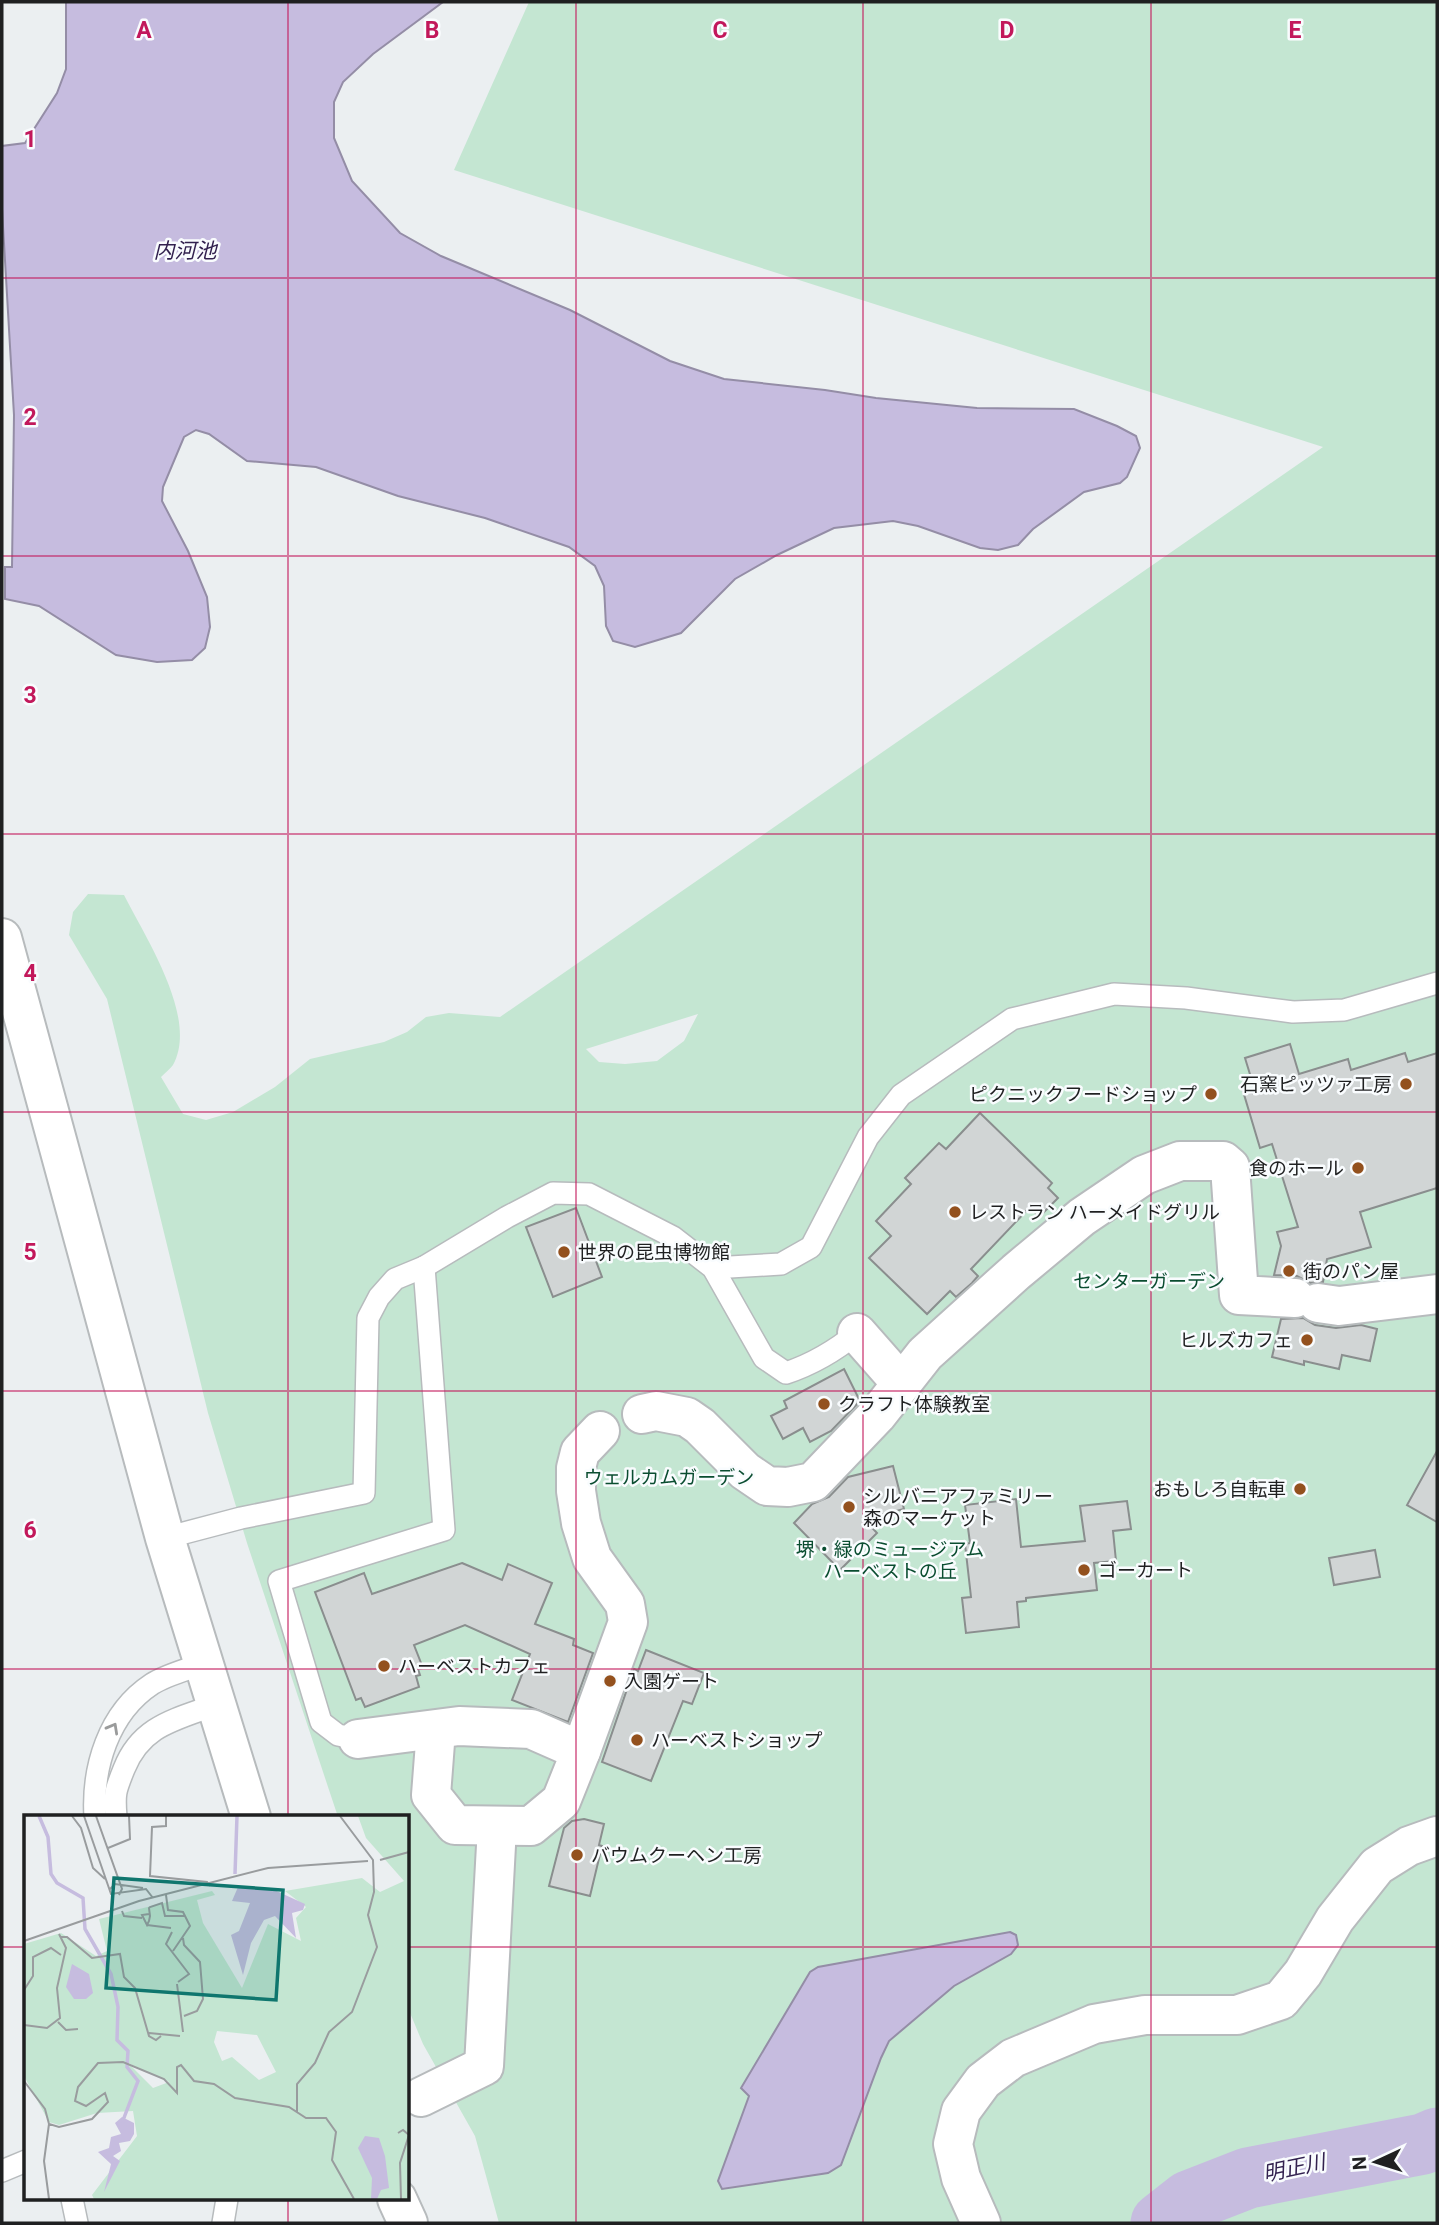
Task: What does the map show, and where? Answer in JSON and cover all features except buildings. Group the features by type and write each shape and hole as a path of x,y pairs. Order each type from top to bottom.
{"street":[{"path":"4,955 165,1538 250,1815"},
{"path":"642,1414 656,1411 687,1417 700,1426 745,1472 767,1486 788,1487 813,1482 877,1415 925,1354 1016,1272 1082,1217 1144,1175 1180,1161 1223,1161 1230,1167 1239,1295 1307,1300 1339,1306 1437,1294"},
{"path":"857,1332 901,1383"},
{"path":"436,1730 431,1795 455,1825 531,1826 561,1801 628,1622 625,1604 592,1558 581,1523 576,1491 576,1468 580,1452 600,1431"},
{"path":"358,1740 459,1726 531,1729 581,1751"},
{"path":"421,2097 484,2066 496,1827"},
{"path":"981,2223 961,2178 953,2144 961,2111 983,2081 1013,2058 1094,2024 1145,2015 1237,2015 1281,2000 1303,1973 1335,1920 1377,1866 1409,1846 1437,1836"},
{"path":"397,2200 408,2223"}],"lane":[{"path":"713,1268 781,1264 811,1247 868,1137 901,1095 1012,1019 1114,994 1186,998 1293,1012 1344,1010 1437,983"},
{"path":"165,1538 241,1518 364,1493 368,1318 379,1297 395,1279 424,1267 553,1193 589,1194 673,1237 713,1268 764,1358 786,1373 838,1349 857,1332"},
{"path":"358,1740 338,1735 321,1722 279,1581 444,1530 424,1267"},
{"path":"95,1815 94,1793 100,1760 109,1735 122,1712 153,1683 202,1664"},
{"path":"116,1815 114,1794 131,1751 149,1733 173,1720 215,1705"},
{"path":"2,2171 24,2162"},
{"path":"72,2200 77,2223"},
{"path":"223,2223 227,2200"}],"green space":[{"name":"堺・緑のミュージアム ハーベストの丘","path":"529,2 1437,2 1437,2223 499,2223 475,2136 423,2044 410,2013 410,1815 337,1815 247,1543 208,1413 107,999 69,935 73,912 88,894 124,895 166,978 179,1025 179,1046 173,1065 161,1077 183,1114 206,1120 233,1112 275,1087 310,1059 384,1042 407,1032 426,1017 449,1013 500,1017 1323,447 454,170","holes":["698,1014 684,1041 657,1061 625,1064 599,1062 586,1049"]}],"water":[{"name":"内河池","path":"66,2 443,2 373,54 343,82 334,102 334,138 352,181 400,233 441,256 570,310 670,361 724,379 977,408 1074,409 1136,436 1140,448 1127,477 1120,483 1084,492 1033,529 1018,545 998,550 980,548 918,526 893,521 834,528 777,555 735,579 681,633 635,647 613,641 606,626 604,586 595,566 569,547 485,518 398,496 316,467 247,461 209,434 196,430 184,437 163,487 162,501 188,551 207,597 210,627 205,648 192,660 157,662 116,655 39,606 5,599 5,567 12,567 14,415 2,209 2,146 25,143 57,93 66,69"},
{"path":"1010,1932 1016,1935 1018,1945 1011,1954 954,1986 889,2041 841,2165 828,2173 722,2189 718,2181 749,2096 741,2088 810,1972 818,1967"}],"waterway":[{"name":"明正川","path":"1161,2223 1189,2201 1248,2178 1423,2144 1437,2138"}],"place":[{"name":"石窯ピッツァ工房","path":"1406,1084"},
{"name":"ピクニックフードショップ","path":"1211,1094"},
{"name":"食のホール","path":"1358,1168"},
{"name":"レストラン ハーメイドグリル","path":"955,1212"},
{"name":"世界の昆虫博物館","path":"564,1252"},
{"name":"街のパン屋","path":"1289,1271"},
{"name":"ヒルズカフェ","path":"1307,1340"},
{"name":"クラフト体験教室","path":"824,1404"},
{"name":"おもしろ自転車","path":"1300,1489"},
{"name":"シルバニアファミリー 森のマーケット","path":"849,1507"},
{"name":"ゴーカート","path":"1084,1570"},
{"name":"ハーベストカフェ","path":"384,1666"},
{"name":"入園ゲート","path":"610,1681"},
{"name":"ハーベストショップ","path":"637,1740"},
{"name":"バウムクーヘン工房","path":"577,1855"}],"park label":[{"name":"センターガーデン","path":"1149,1281"},
{"name":"ウェルカムガーデン","path":"669,1477"}]}
